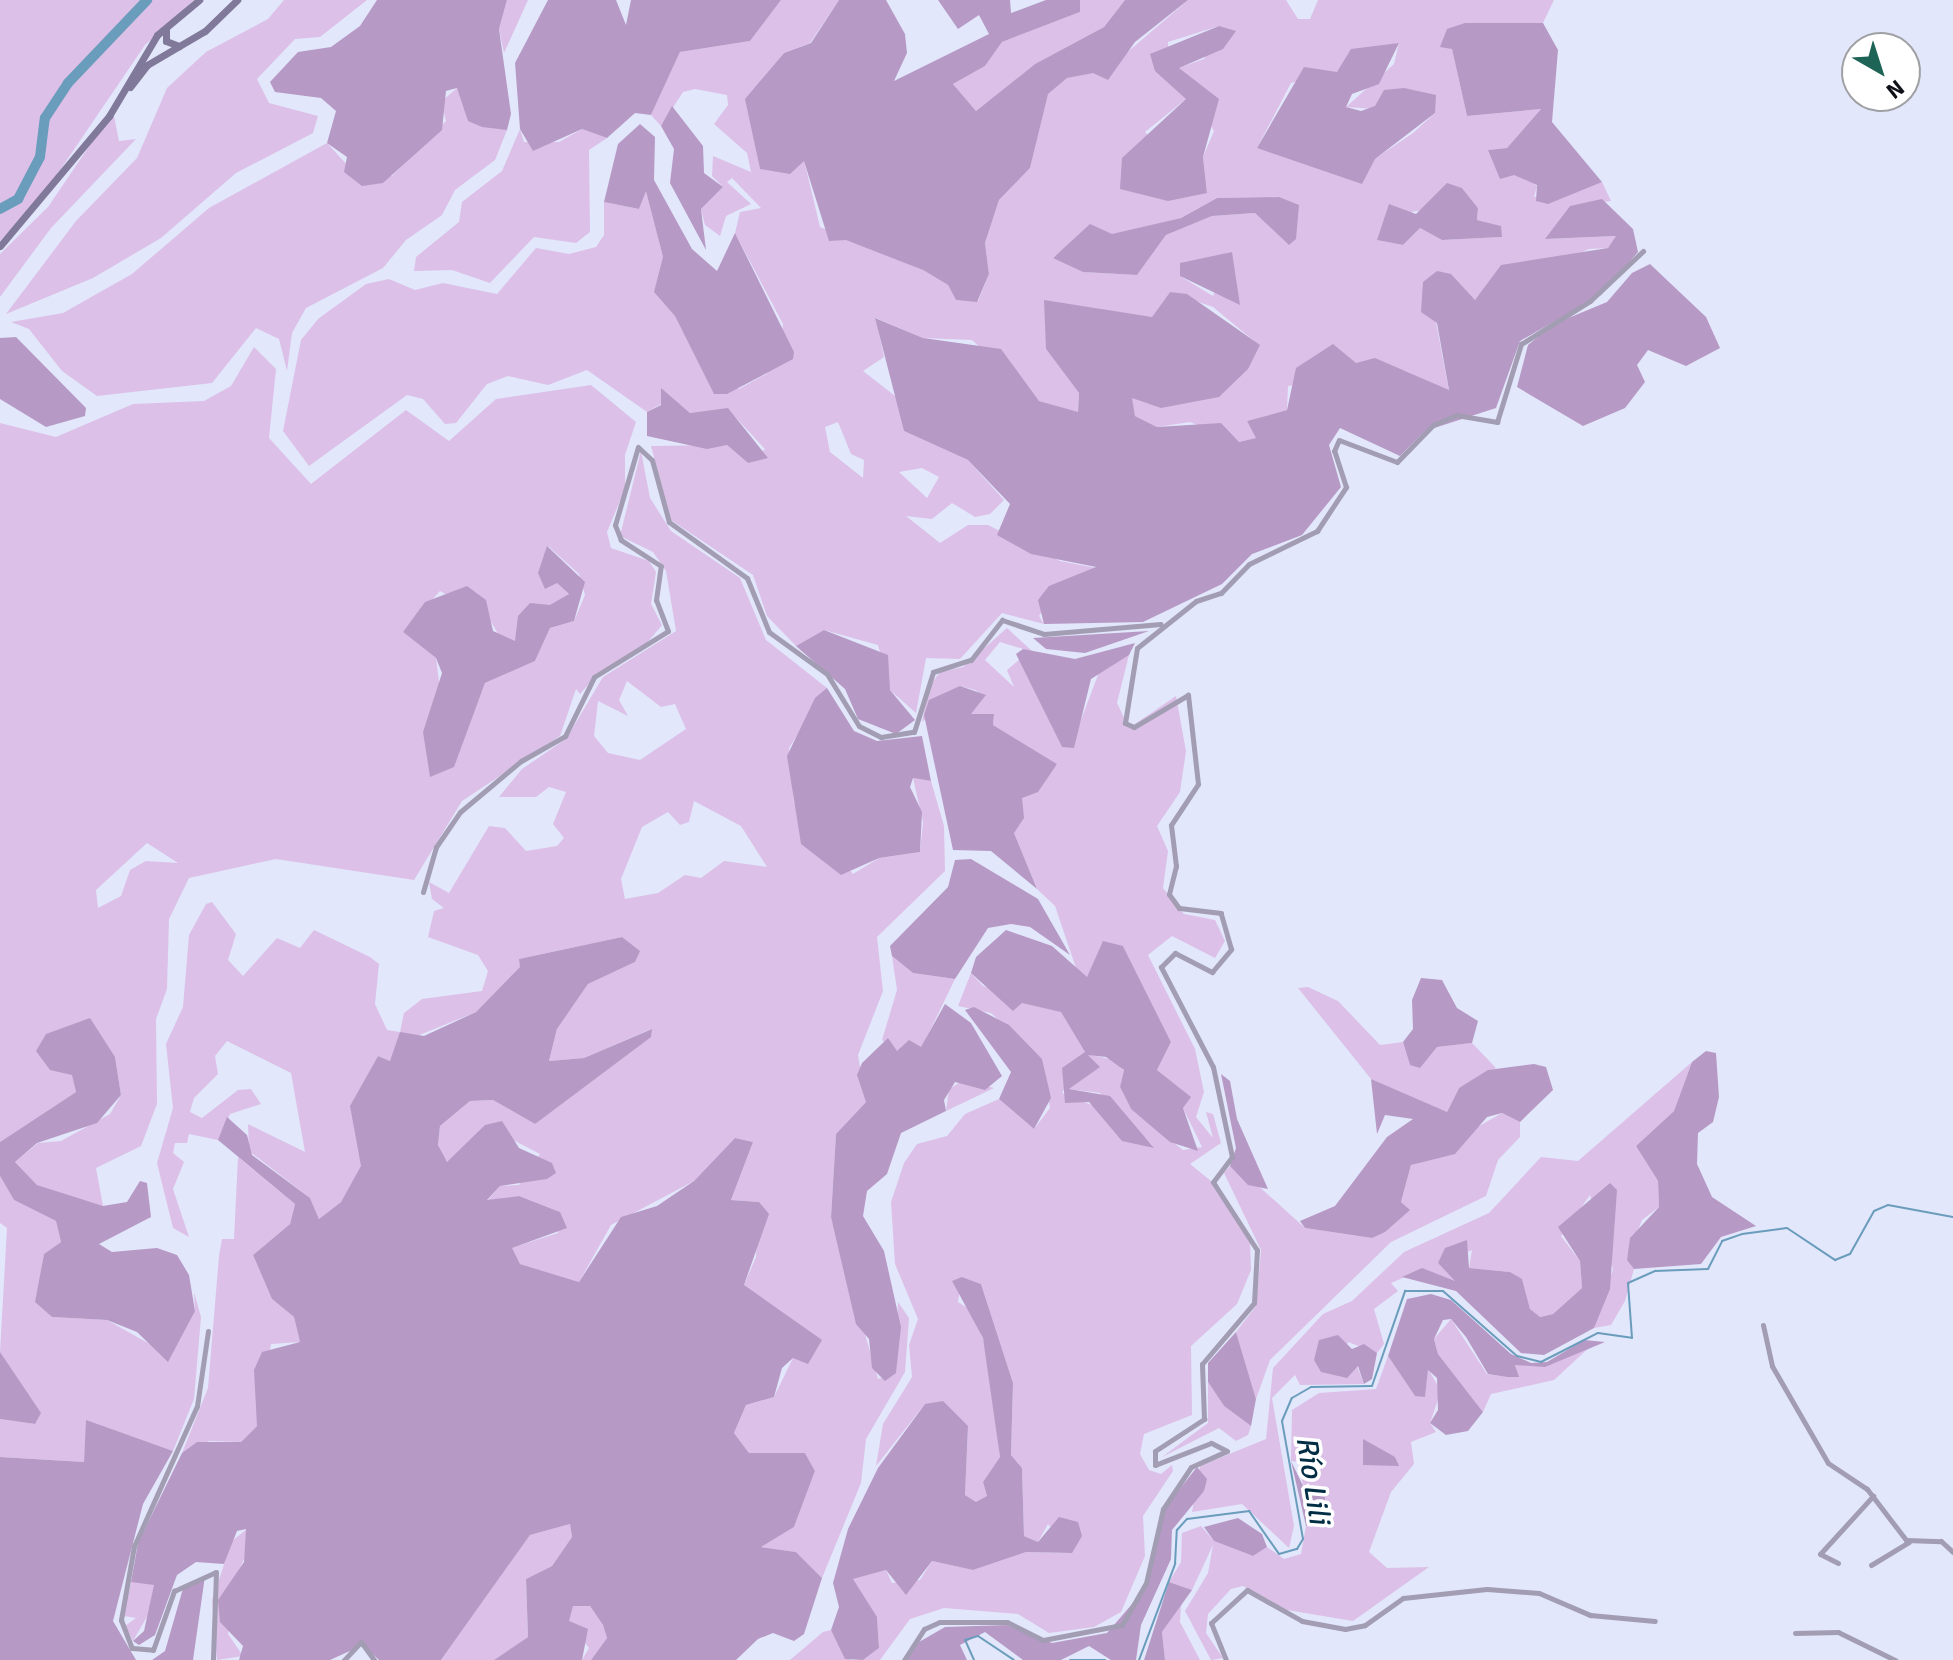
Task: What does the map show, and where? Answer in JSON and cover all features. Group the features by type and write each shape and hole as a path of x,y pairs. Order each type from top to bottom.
{"street":[{"path":"120,98 171,21 202,0"},
{"path":"0,246 147,65 182,45 237,0"},
{"path":"171,21 164,38 182,45"},
{"path":"904,1660 924,1629 940,1622 1017,1623 1043,1640 1122,1625 1146,1583 1163,1509 1191,1467 1227,1451 1211,1443 1155,1465 1155,1451 1201,1425 1202,1364 1243,1321 1257,1290 1257,1250 1213,1182 1232,1157 1213,1067 1161,967 1175,953 1212,972 1231,949 1221,913 1179,908 1169,894 1176,866 1171,825 1198,784 1188,695 1134,727 1123,715 1137,648 1165,623 1221,593 1249,564 1317,531 1346,487 1334,451 1339,440 1397,462 1433,425 1456,415 1497,422 1521,344 1590,301 1643,251"},
{"path":"423,892 436,847 460,812 521,761 565,736 594,677 668,631 656,600 661,566 650,553 621,540 615,525 638,447 652,460 669,522 747,578 769,632 827,674 859,726 881,737 914,732 933,672 971,660 1002,620 1044,634 1165,623"},
{"path":"1763,1325 1772,1366 1800,1405 1806,1431 1836,1472 1873,1496 1909,1542"},
{"path":"208,1331 197,1406 134,1546 121,1620 132,1648 153,1650 174,1591 216,1572 213,1660"},
{"path":"1838,1563 1820,1554 1873,1496"},
{"path":"1871,1565 1909,1542 1941,1541 1953,1552"},
{"path":"1226,1660 1211,1623 1247,1590 1302,1621 1345,1629 1365,1625 1403,1598 1487,1589 1539,1593 1590,1615 1655,1621"},
{"path":"1795,1633 1838,1632 1895,1660"},
{"path":"344,1660 361,1642 374,1660"}],"shaded area":[{"path":"0,0 194,0 145,45 39,201 0,241"},
{"path":"284,0 367,0 320,37 295,39 257,79 269,103 318,116 313,133 236,173 161,238 93,278 6,314 76,221 137,158 167,88 206,52 268,19"},
{"path":"377,0 507,0 499,29 511,114 507,130 482,127 468,121 457,88 446,91 442,130 383,183 362,186 344,172 347,157 327,143 336,111 321,98 275,92 270,82 298,52 331,47 360,26"},
{"path":"507,0 528,0 504,53 499,29"},
{"path":"548,0 616,0 626,25 631,0 781,0 750,41 680,52 651,115 635,113 607,138 582,129 533,151 520,129 515,63"},
{"path":"781,0 839,0 810,43 784,53 746,99 760,169 804,160 820,227 923,270 948,285 956,300 978,301 989,274 985,243 999,200 1030,168 1047,94 1066,78 1123,56 1188,0 1286,0 1298,19 1310,19 1318,0 1554,0 1543,23 1531,27 1465,23 1452,49 1467,116 1541,109 1507,148 1488,150 1537,186 1534,197 1602,182 1611,201 1570,206 1546,239 1617,236 1608,248 1589,249 1474,300 1424,298 1421,311 1436,322 1449,391 1405,371 1288,386 1287,410 1247,421 1257,438 1239,442 1190,422 1157,427 1135,416 1131,397 1259,345 1213,307 1170,292 1152,317 1125,315 1046,349 1079,393 1078,413 1039,401 972,340 923,338 876,318 884,357 863,371 899,399 904,431 968,460 1004,500 990,514 975,517 952,503 932,519 906,516 940,543 968,525 988,525 1060,561 1096,568 1060,582 1039,616 1044,624 1002,613 960,659 926,658 916,713 890,690 878,645 824,630 796,646 767,616 753,575 671,520 651,446 727,445 748,463 765,449 728,409 690,413 661,389 661,404 647,412 587,370 548,385 508,376 487,384 456,423 445,424 423,399 407,395 309,466 283,431 301,340 318,319 366,284 389,279 415,290 443,283 497,294 536,248 569,254 596,247 604,235 604,202 639,209 646,189 681,329 739,389 766,374 779,361 783,324 735,233 740,212 761,208 732,178 727,182 751,204 726,216 720,236 705,225 701,209 723,187 712,176 713,156 751,172 747,153 714,124 728,105 727,95 695,89 683,92 661,126 651,115 680,52 750,41","holes":["1219,26 1204,59 1178,68 1214,131 1203,157 1207,193 1145,132 1186,99 1170,78 1168,42","1399,43 1394,64 1346,107 1435,113 1413,133 1351,175 1257,148 1291,83 1337,72","1447,184 1462,188 1478,208 1477,220 1500,226 1501,237 1442,240 1420,228 1403,245 1378,240 1404,213 1424,210","1279,197 1296,211 1296,238 1289,244 1255,213 1212,216 1166,235 1137,275 1083,272 1053,257 1074,244 1181,218 1217,198","1232,252 1213,296 1180,276 1215,257","838,422 851,454 864,460 863,478 830,452 825,427","922,468 939,477 927,498 899,472"]},
{"path":"839,0 886,0 905,34 907,53 894,81 989,34 979,15 958,29 938,0 1010,0 1011,13 1046,0 1080,0 1080,12 1002,42 985,66 953,84 976,111 1035,64 1104,27 1125,0 1188,0 1135,42 1108,80 1093,73 1067,78 1048,94 1030,168 999,200 985,243 989,274 977,302 956,300 948,285 923,270 846,240 829,241 804,161 790,174 760,169 745,99 784,53 811,43"},
{"path":"1080,0 1125,0 1104,27 1035,64 976,111 953,84 985,66 1002,42 1080,12"},
{"path":"1465,23 1543,23 1558,50 1552,122 1602,182 1548,204 1536,201 1537,185 1514,175 1500,179 1488,150 1507,148 1541,109 1467,116 1452,49 1440,47 1447,29"},
{"path":"1219,26 1236,31 1223,49 1179,68 1219,99 1203,157 1207,193 1168,201 1120,189 1122,158 1186,99 1155,71 1150,54"},
{"path":"1399,43 1379,84 1352,94 1346,107 1361,111 1375,106 1384,90 1404,88 1436,95 1435,113 1375,159 1362,184 1257,148 1304,67 1337,72 1351,49"},
{"path":"457,88 463,103 507,130 495,160 455,190 442,215 406,240 383,268 306,308 292,333 287,371 279,339 256,328 212,383 97,396 62,371 29,329 11,322 63,313 132,274 209,208 327,143 348,166 392,176 446,121 441,102"},
{"path":"672,106 703,146 704,173 723,187 701,209 706,250 670,183 674,149 661,126"},
{"path":"113,111 119,141 136,139 51,228 0,297 0,254 48,207"},
{"path":"640,124 655,137 654,180 692,249 717,271 735,233 794,352 793,359 727,394 714,394 675,316 654,292 663,257 646,191 639,209 604,202 618,144"},
{"path":"520,129 524,142 559,142 582,129 607,138 589,150 590,232 576,243 534,237 490,283 452,270 414,271 416,257 459,222 462,202 502,171"},
{"path":"1447,183 1462,188 1478,208 1477,220 1501,226 1502,237 1442,240 1420,228 1403,245 1377,240 1389,204 1416,214"},
{"path":"1279,197 1299,205 1296,239 1289,245 1255,213 1212,216 1166,235 1137,275 1083,272 1053,258 1090,224 1112,234 1181,218 1217,198"},
{"path":"1602,199 1633,229 1638,252 1601,295 1520,341 1496,408 1425,431 1400,456 1340,428 1329,445 1341,487 1302,535 1252,554 1222,584 1143,622 1044,624 1038,600 1049,586 1096,567 1031,554 997,535 1010,504 968,460 904,431 875,318 923,338 1001,349 1039,401 1078,412 1079,393 1046,349 1044,300 1152,317 1170,292 1187,294 1260,345 1248,369 1219,397 1161,408 1132,398 1135,416 1157,427 1221,423 1239,442 1256,438 1247,421 1287,410 1296,368 1333,344 1356,363 1375,358 1449,390 1437,323 1421,312 1423,282 1437,271 1451,274 1475,300 1501,265 1608,248 1616,236 1545,239 1570,206"},
{"path":"1232,252 1240,305 1180,276 1180,263"},
{"path":"1650,264 1706,317 1720,348 1686,366 1648,350 1637,365 1645,382 1625,408 1583,426 1517,387 1528,345 1554,324 1607,302 1632,273"},
{"path":"16,337 86,408 85,416 46,427 0,399 0,338"},
{"path":"254,347 276,369 269,438 311,484 406,410 449,441 496,399 591,385 636,422 625,455 625,489 607,532 611,548 649,561 656,572 651,604 662,625 641,650 599,672 580,694 576,689 560,736 462,801 414,880 276,859 189,878 169,919 167,989 156,1019 157,1104 141,1146 96,1168 103,1206 37,1185 15,1162 38,1143 61,1141 110,1114 121,1095 115,1057 73,1075 76,1092 0,1142 0,423 56,437 133,404 204,401 231,386","holes":["548,546 579,574 585,595 574,621 550,628 535,661 485,683 453,767 423,732 440,690 436,658 403,632 440,591 489,618 501,639 515,641 520,628 569,594 557,583","147,843 178,863 146,861 130,870 121,896 98,908 96,890"]},
{"path":"661,388 690,413 728,408 768,458 748,463 727,445 707,449 647,436 647,412 661,405"},
{"path":"641,451 650,498 671,531 740,578 766,640 827,688 789,748 794,803 853,874 879,858 920,852 923,822 913,778 931,781 944,826 945,871 877,937 883,991 858,1055 866,1102 836,1134 831,1217 878,1379 896,1372 898,1302 909,1318 905,1372 866,1439 861,1483 822,1578 796,1552 761,1547 794,1527 815,1471 805,1453 749,1453 734,1433 746,1405 774,1397 793,1358 744,1285 756,1257 759,1202 731,1200 753,1142 735,1138 694,1181 611,1225 579,1282 520,1264 511,1248 558,1233 560,1212 519,1196 487,1201 500,1186 519,1185 540,1154 485,1125 459,1157 446,1162 438,1145 440,1126 470,1101 493,1100 535,1124 651,1029 584,1058 549,1061 557,1029 588,984 635,962 622,937 519,959 521,967 476,1012 412,1038 390,1061 378,1056 351,1105 362,1166 341,1202 319,1219 310,1198 249,1151 248,1124 305,1152 291,1073 227,1041 215,1056 218,1074 194,1098 190,1112 202,1118 238,1090 251,1089 261,1104 230,1114 218,1140 189,1134 187,1143 175,1143 173,1153 184,1162 173,1189 189,1237 173,1228 157,1163 173,1108 166,1044 183,1007 189,935 206,904 212,902 236,934 228,960 243,976 277,938 300,948 314,930 370,957 379,964 375,1004 387,1030 400,1032 404,1013 422,999 482,991 488,971 478,955 428,937 434,911 444,908 432,899 429,882 449,893 489,826 505,828 526,851 557,846 564,838 553,824 566,792 549,787 536,797 499,797 522,769 566,739 603,677 676,631 666,571 653,552 620,536","holes":["627,681 661,707 675,704 686,729 640,760 608,753 594,736 598,701 628,716 619,700","694,801 741,826 767,867 724,861 701,878 685,875 658,893 625,899 621,879 642,827 668,812 680,825 689,822"]},
{"path":"547,546 585,582 574,621 550,628 535,661 485,683 454,767 430,777 423,732 442,673 436,658 403,632 425,602 467,586 486,600 493,631 515,641 518,616 530,603 550,605 569,594 557,583 545,589 538,573"},
{"path":"1007,628 1033,652 1000,642 985,660 1014,687 1007,670 1020,659 1062,747 1073,741 1101,667 1129,655 1117,703 1129,728 1176,696 1186,751 1180,792 1157,826 1168,851 1163,888 1184,914 1215,920 1225,941 1215,958 1172,936 1148,955 1195,1049 1204,1092 1196,1117 1213,1138 1206,1112 1213,1114 1221,1143 1190,1164 1211,1181 1250,1243 1251,1270 1237,1304 1191,1346 1192,1415 1144,1434 1140,1454 1149,1470 1161,1474 1172,1465 1173,1471 1143,1516 1145,1556 1121,1612 1094,1627 1049,1633 1018,1614 944,1608 910,1619 880,1660 863,1660 879,1648 877,1618 852,1579 886,1570 892,1583 920,1580 932,1561 973,1570 1026,1552 1072,1553 1048,1524 1038,1542 1024,1536 1022,1468 1011,1455 1013,1383 981,1284 962,1277 958,1302 975,1313 989,1359 1000,1457 983,1482 987,1496 977,1503 965,1495 968,1426 925,1404 876,1466 883,1424 912,1377 909,1345 918,1319 895,1264 891,1202 904,1163 917,1144 947,1136 965,1114 999,1099 1034,1129 1050,1108 1042,1059 991,1013 958,1006 971,973 983,986 1061,1011 1085,1052 1062,1093 1099,1108 1153,1146 1100,1093 1069,1089 1099,1067 1087,1054 1114,1060 1124,1071 1120,1087 1131,1109 1183,1150 1202,1147 1183,1108 1190,1097 1157,1070 1171,1042 1123,946 1104,946 1087,977 1078,974 1055,906 1037,889 1014,833 1022,798 1057,764 993,725 994,714 970,715 985,696 975,690 960,686 922,722 929,687 940,672 963,667"},
{"path":"824,630 888,655 890,690 915,720 896,734 858,719 845,689 796,646"},
{"path":"1149,631 1085,653 1046,649 1033,638"},
{"path":"1135,643 1129,655 1091,679 1074,748 1062,747 1016,654 1023,649 1075,659"},
{"path":"960,686 986,695 971,714 994,714 993,725 1057,764 1038,792 1022,798 1024,818 1014,833 1037,889 991,851 953,850 924,715 929,700"},
{"path":"827,688 854,731 877,741 922,736 931,781 913,778 910,787 922,812 920,852 879,858 841,875 801,844 787,756 815,698"},
{"path":"971,859 1038,899 1070,955 1030,927 1011,924 988,928 955,979 913,973 892,956 890,946 948,887 955,860"},
{"path":"1006,930 1052,946 1087,977 1103,941 1123,946 1171,1042 1157,1070 1191,1097 1183,1108 1198,1151 1170,1142 1131,1109 1120,1087 1124,1070 1106,1057 1088,1055 1100,1067 1069,1089 1110,1096 1154,1148 1122,1141 1089,1102 1065,1103 1062,1068 1085,1052 1061,1012 1022,1003 1013,1011 971,973 976,957"},
{"path":"622,937 640,951 635,962 588,984 557,1029 549,1061 584,1058 652,1029 651,1037 535,1124 493,1100 470,1101 440,1126 438,1145 447,1162 485,1125 502,1121 519,1148 552,1163 556,1173 547,1179 500,1186 487,1200 519,1196 560,1212 567,1228 512,1248 520,1264 579,1282 621,1217 657,1206 694,1181 735,1138 753,1142 731,1200 759,1202 769,1214 744,1285 822,1340 808,1364 793,1358 782,1368 774,1397 746,1405 734,1433 749,1453 805,1453 815,1471 794,1527 761,1547 796,1552 822,1578 804,1634 794,1641 773,1633 758,1639 736,1660 591,1660 607,1638 603,1625 590,1606 573,1606 569,1621 588,1629 582,1660 494,1660 528,1637 526,1579 552,1566 572,1537 570,1524 530,1535 441,1660 379,1660 363,1645 330,1660 239,1660 243,1646 220,1622 218,1600 244,1562 246,1529 237,1531 224,1564 196,1562 177,1575 155,1635 139,1645 133,1641 144,1631 154,1585 131,1582 138,1543 182,1453 197,1442 241,1442 257,1426 254,1370 262,1352 300,1342 294,1317 272,1299 253,1255 290,1224 295,1204 218,1140 227,1117 247,1135 252,1155 310,1198 319,1219 341,1202 361,1166 350,1106 378,1056 390,1061 400,1032 424,1036 476,1012 520,967 519,959"},
{"path":"892,956 913,973 955,979 922,1047 897,1051 882,1040 897,990"},
{"path":"1421,978 1442,980 1457,1008 1478,1021 1472,1043 1437,1047 1420,1068 1410,1065 1403,1042 1413,1029 1412,1000"},
{"path":"1308,987 1338,1001 1380,1045 1403,1042 1410,1065 1437,1047 1472,1043 1496,1068 1459,1088 1447,1112 1429,1109 1371,1079 1298,988"},
{"path":"945,1004 971,1023 1002,1076 985,1090 955,1082 944,1100 946,1111 901,1133 887,1174 867,1191 863,1216 884,1251 901,1327 896,1373 885,1381 872,1368 869,1339 856,1324 831,1217 836,1134 866,1102 857,1075 862,1063 888,1038 897,1051 909,1040 921,1047"},
{"path":"974,1007 1009,1025 1042,1059 1051,1098 1034,1129 999,1099 1011,1072 965,1010"},
{"path":"90,1018 115,1057 121,1095 97,1123 37,1143 15,1162 37,1185 103,1206 127,1202 140,1181 147,1183 151,1217 99,1244 112,1252 157,1248 177,1255 189,1275 195,1311 168,1362 137,1332 107,1320 52,1317 35,1302 44,1254 61,1242 56,1221 14,1200 0,1176 0,1142 76,1092 72,1075 50,1070 36,1051 46,1034"},
{"path":"1706,1051 1716,1053 1719,1097 1713,1122 1698,1133 1697,1164 1712,1197 1756,1226 1721,1237 1701,1264 1634,1269 1627,1260 1630,1238 1659,1207 1658,1181 1636,1146 1674,1111 1692,1062"},
{"path":"1692,1062 1674,1111 1636,1146 1658,1181 1659,1207 1642,1220 1627,1259 1634,1269 1625,1301 1611,1325 1594,1328 1613,1269 1590,1195 1561,1236 1580,1261 1582,1288 1553,1314 1539,1317 1530,1309 1522,1280 1510,1272 1469,1268 1472,1250 1438,1263 1456,1281 1412,1274 1391,1283 1398,1291 1374,1309 1384,1344 1377,1353 1348,1342 1338,1376 1347,1377 1357,1366 1364,1384 1300,1385 1295,1375 1272,1398 1294,1526 1289,1548 1242,1504 1192,1512 1200,1466 1266,1439 1273,1368 1323,1314 1352,1301 1404,1252 1489,1213 1541,1157 1578,1161"},
{"path":"1534,1064 1546,1067 1553,1090 1520,1122 1502,1113 1487,1117 1455,1154 1411,1165 1401,1202 1410,1210 1385,1232 1372,1238 1305,1228 1300,1221 1335,1206 1387,1137 1413,1119 1385,1115 1377,1134 1371,1079 1447,1112 1459,1088 1488,1070"},
{"path":"1221,1074 1230,1081 1237,1119 1268,1189 1248,1185 1230,1166 1236,1148"},
{"path":"964,1080 994,1088 946,1111 949,1089"},
{"path":"1502,1113 1520,1122 1520,1137 1498,1160 1486,1196 1391,1242 1270,1360 1256,1399 1236,1332 1256,1306 1261,1250 1224,1173 1230,1166 1242,1171 1305,1228 1372,1238 1409,1210 1401,1202 1411,1165"},
{"path":"238,1157 295,1204 290,1224 253,1255 272,1299 294,1317 300,1342 271,1344 257,1426 241,1442 209,1441 182,1453 208,1388 219,1256 222,1239 234,1239"},
{"path":"0,1176 14,1200 56,1221 61,1242 44,1254 36,1302 52,1317 107,1320 155,1347 195,1311 194,1292 201,1317 194,1399 173,1451 87,1421 84,1462 0,1457 0,1419 35,1424 0,1352 7,1228 0,1223"},
{"path":"1610,1183 1617,1190 1610,1289 1594,1328 1544,1355 1521,1353 1456,1291 1402,1277 1422,1268 1455,1281 1438,1263 1445,1248 1467,1240 1469,1268 1510,1272 1522,1279 1530,1309 1540,1317 1553,1314 1582,1288 1580,1261 1558,1227"},
{"path":"962,1277 981,1284 1013,1383 1011,1455 1022,1468 1024,1536 1038,1542 1059,1517 1078,1522 1082,1536 1072,1553 1026,1552 973,1570 932,1561 906,1595 886,1570 853,1579 877,1617 879,1648 863,1660 845,1659 831,1630 839,1607 833,1583 848,1529 878,1468 925,1404 943,1401 968,1426 965,1495 976,1502 987,1496 983,1482 1000,1457 983,1338 952,1281"},
{"path":"1431,1294 1451,1300 1511,1354 1531,1363 1547,1362 1584,1340 1605,1342 1545,1367 1515,1365 1519,1377 1507,1377 1488,1374 1451,1319 1443,1320 1434,1339 1438,1354 1483,1412 1468,1431 1446,1435 1430,1423 1438,1410 1437,1378 1428,1370 1425,1397 1415,1396 1388,1356 1407,1299"},
{"path":"1451,1319 1487,1374 1518,1377 1515,1364 1552,1364 1593,1344 1554,1380 1491,1394 1483,1412 1438,1354 1434,1339"},
{"path":"1236,1332 1256,1399 1251,1426 1224,1406 1208,1382 1208,1363"},
{"path":"1338,1335 1352,1349 1364,1344 1377,1353 1372,1379 1364,1384 1358,1366 1347,1378 1321,1372 1314,1360 1319,1340"},
{"path":"0,1352 41,1413 35,1424 0,1419"},
{"path":"1388,1356 1415,1396 1425,1396 1428,1369 1441,1391 1430,1423 1436,1432 1411,1442 1414,1464 1391,1492 1369,1552 1387,1568 1429,1567 1353,1621 1287,1610 1243,1586 1231,1589 1208,1614 1206,1633 1223,1658 1211,1660 1185,1611 1208,1573 1213,1545 1192,1590 1169,1582 1181,1562 1182,1533 1201,1526 1214,1541 1253,1556 1267,1547 1284,1559 1301,1554 1306,1526 1312,1527 1298,1462 1291,1461 1292,1410 1319,1393 1376,1389"},
{"path":"1208,1382 1224,1406 1251,1426 1248,1435 1236,1441 1219,1428 1162,1457 1208,1423"},
{"path":"86,1420 173,1451 143,1504 113,1621 136,1660 0,1660 0,1457 84,1462"},
{"path":"1363,1439 1395,1457 1399,1466 1363,1465"},
{"path":"1291,1461 1305,1490 1326,1493 1320,1524 1306,1526"},
{"path":"1197,1467 1207,1479 1204,1491 1172,1530 1171,1559 1141,1625 1136,1660 1111,1660 1089,1646 1061,1660 1023,1660 985,1632 960,1645 967,1660 907,1660 919,1642 945,1627 1007,1625 1052,1643 1107,1633 1145,1589 1161,1513"},
{"path":"1238,1518 1262,1534 1267,1547 1253,1556 1214,1541 1204,1527"},
{"path":"570,1524 572,1537 552,1566 526,1579 528,1637 494,1660 441,1660 530,1535"},
{"path":"247,1529 251,1544 238,1572 228,1634 243,1656 217,1660 212,1600 232,1541"},
{"path":"205,1576 193,1660 152,1660 165,1651 184,1585"},
{"path":"146,1580 154,1585 152,1608 133,1641 125,1626 136,1618 124,1616 131,1582"},
{"path":"1169,1582 1192,1590 1162,1632 1165,1660 1144,1660"},
{"path":"1181,1605 1180,1622 1200,1660 1165,1660 1162,1632"},
{"path":"572,1606 590,1606 603,1625 607,1638 591,1660 582,1660 589,1648 568,1621"},
{"path":"831,1630 851,1660 790,1660 823,1632"}],"waterway":[{"path":"0,209 18,199 40,157 45,118 68,83 147,0"},
{"name":"Río Lili","path":"1139,1660 1175,1564 1177,1530 1187,1519 1249,1511 1279,1554 1297,1549 1303,1539 1282,1421 1292,1398 1311,1387 1372,1386 1405,1291 1443,1291 1517,1356 1541,1362 1598,1333 1632,1338 1628,1283 1655,1271 1708,1269 1722,1241 1742,1234 1787,1228 1835,1260 1850,1254 1874,1211 1888,1205 1953,1217"},
{"name":"Río Lili","path":"974,1660 965,1640 978,1636 1014,1660"},
{"name":"Río Lili","path":"1070,1660 1105,1660"}]}
